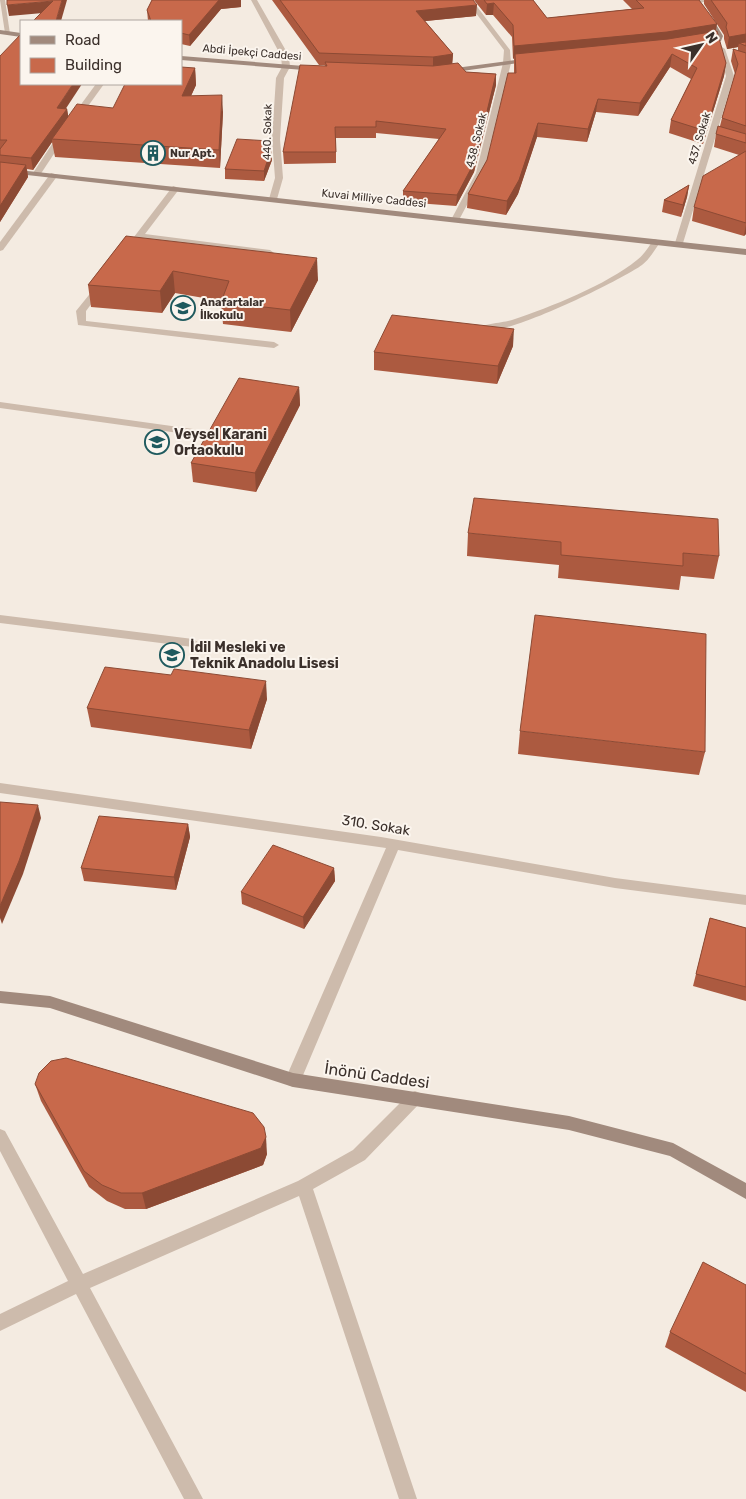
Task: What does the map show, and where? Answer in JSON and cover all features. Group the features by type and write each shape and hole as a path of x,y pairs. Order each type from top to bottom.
{"street":[{"path":"2,0 8,33"},
{"path":"254,0 285,56 286,67"},
{"path":"469,0 507,50 507,62"},
{"path":"695,1 708,0"},
{"path":"693,44 719,40 720,36 709,17 695,1"},
{"path":"0,32 20,35"},
{"name":"437. Sokak","path":"679,243 716,134 730,76 728,54 719,40"},
{"name":"Abdi İpekçi Caddesi","path":"182,58 325,70"},
{"path":"442,71 536,60"},
{"name":"438. Sokak","path":"456,218 480,173 507,62"},
{"name":"440. Sokak","path":"273,199 279,178 276,139 280,78 286,67"},
{"path":"72,122 99,85"},
{"path":"36,173 67,129"},
{"name":"Kuvai Milliye Caddesi","path":"0,170 456,218 746,252"},
{"path":"0,248 54,175"},
{"path":"122,259 176,188"},
{"path":"139,236 275,254"},
{"path":"468,328 484,329 518,320 556,306 595,288 642,262 657,241"},
{"path":"104,281 81,312 81,323 274,345"},
{"path":"0,404 193,432"},
{"path":"0,619 193,644"},
{"name":"310. Sokak","path":"0,788 394,844 615,883 746,900"},
{"path":"293,1080 394,844"},
{"name":"İnönü Caddesi","path":"0,996 50,1002 293,1080 569,1123 673,1150 746,1192"},
{"path":"0,1323 79,1284 304,1186 359,1155 415,1098"},
{"path":"0,1136 194,1499"},
{"path":"304,1186 408,1499"}],"building":[{"path":"7,0 62,0 56,20 34,20 53,1 7,5"},
{"path":"152,0 219,0 189,35 182,33 182,20 151,20 147,10"},
{"path":"280,0 473,0 477,5 416,11 453,54 433,57 319,53"},
{"path":"484,0 533,0 547,18 644,8 636,0 699,0 717,24 667,32 514,46 513,25 494,3 487,4"},
{"path":"711,0 746,0 746,34 729,37 726,27 727,23"},
{"path":"717,31 726,63 706,131 671,120 697,68 672,54 640,103 598,99 588,129 538,123 519,180 507,201 468,194 487,160 508,73 516,73 515,54 668,39"},
{"path":"20,35 20,85 72,85 57,108 67,109 31,158 0,155 0,149 7,140 0,140 0,56"},
{"path":"733,49 746,53 746,126 722,118 738,64"},
{"path":"325,62 433,66 458,63 466,72 496,74 475,161 457,195 403,191 446,129 376,121 376,127 335,127 336,152 283,152 300,65 327,66"},
{"path":"182,67 195,68 182,96 222,95 219,150 52,139 77,104 113,108 124,85 182,85"},
{"path":"718,126 746,134 746,143 716,134"},
{"path":"237,139 270,141 271,150 264,171 225,169"},
{"path":"746,151 746,223 694,207 703,176"},
{"path":"0,162 26,165 0,206"},
{"path":"689,185 683,205 664,200"},
{"path":"126,236 317,258 290,310 221,302 229,281 173,271 160,291 88,285"},
{"path":"392,315 514,329 498,366 374,352"},
{"path":"239,378 299,387 255,473 191,463"},
{"path":"474,498 718,519 719,556 683,553 683,566 561,555 561,542 468,533"},
{"path":"535,615 706,634 705,752 520,731"},
{"path":"105,667 171,675 174,669 266,681 249,730 87,708"},
{"path":"0,802 38,805 19,861 0,906"},
{"path":"99,816 188,824 174,877 81,868"},
{"path":"273,845 334,868 303,917 241,892"},
{"path":"710,918 746,928 746,987 696,974"},
{"path":"66,1058 253,1113 264,1127 266,1137 261,1148 142,1193 121,1193 102,1185 84,1171 35,1084 39,1073 51,1061"},
{"path":"703,1262 746,1285 746,1374 670,1332"}],"place":[{"name":"Nur Apt.","path":"153,153"},
{"name":"Anafartalar İlkokulu","path":"183,308"},
{"name":"Veysel Karani Ortaokulu","path":"157,442"},
{"name":"İdil Mesleki ve Teknik Anadolu Lisesi","path":"172,655"}]}
